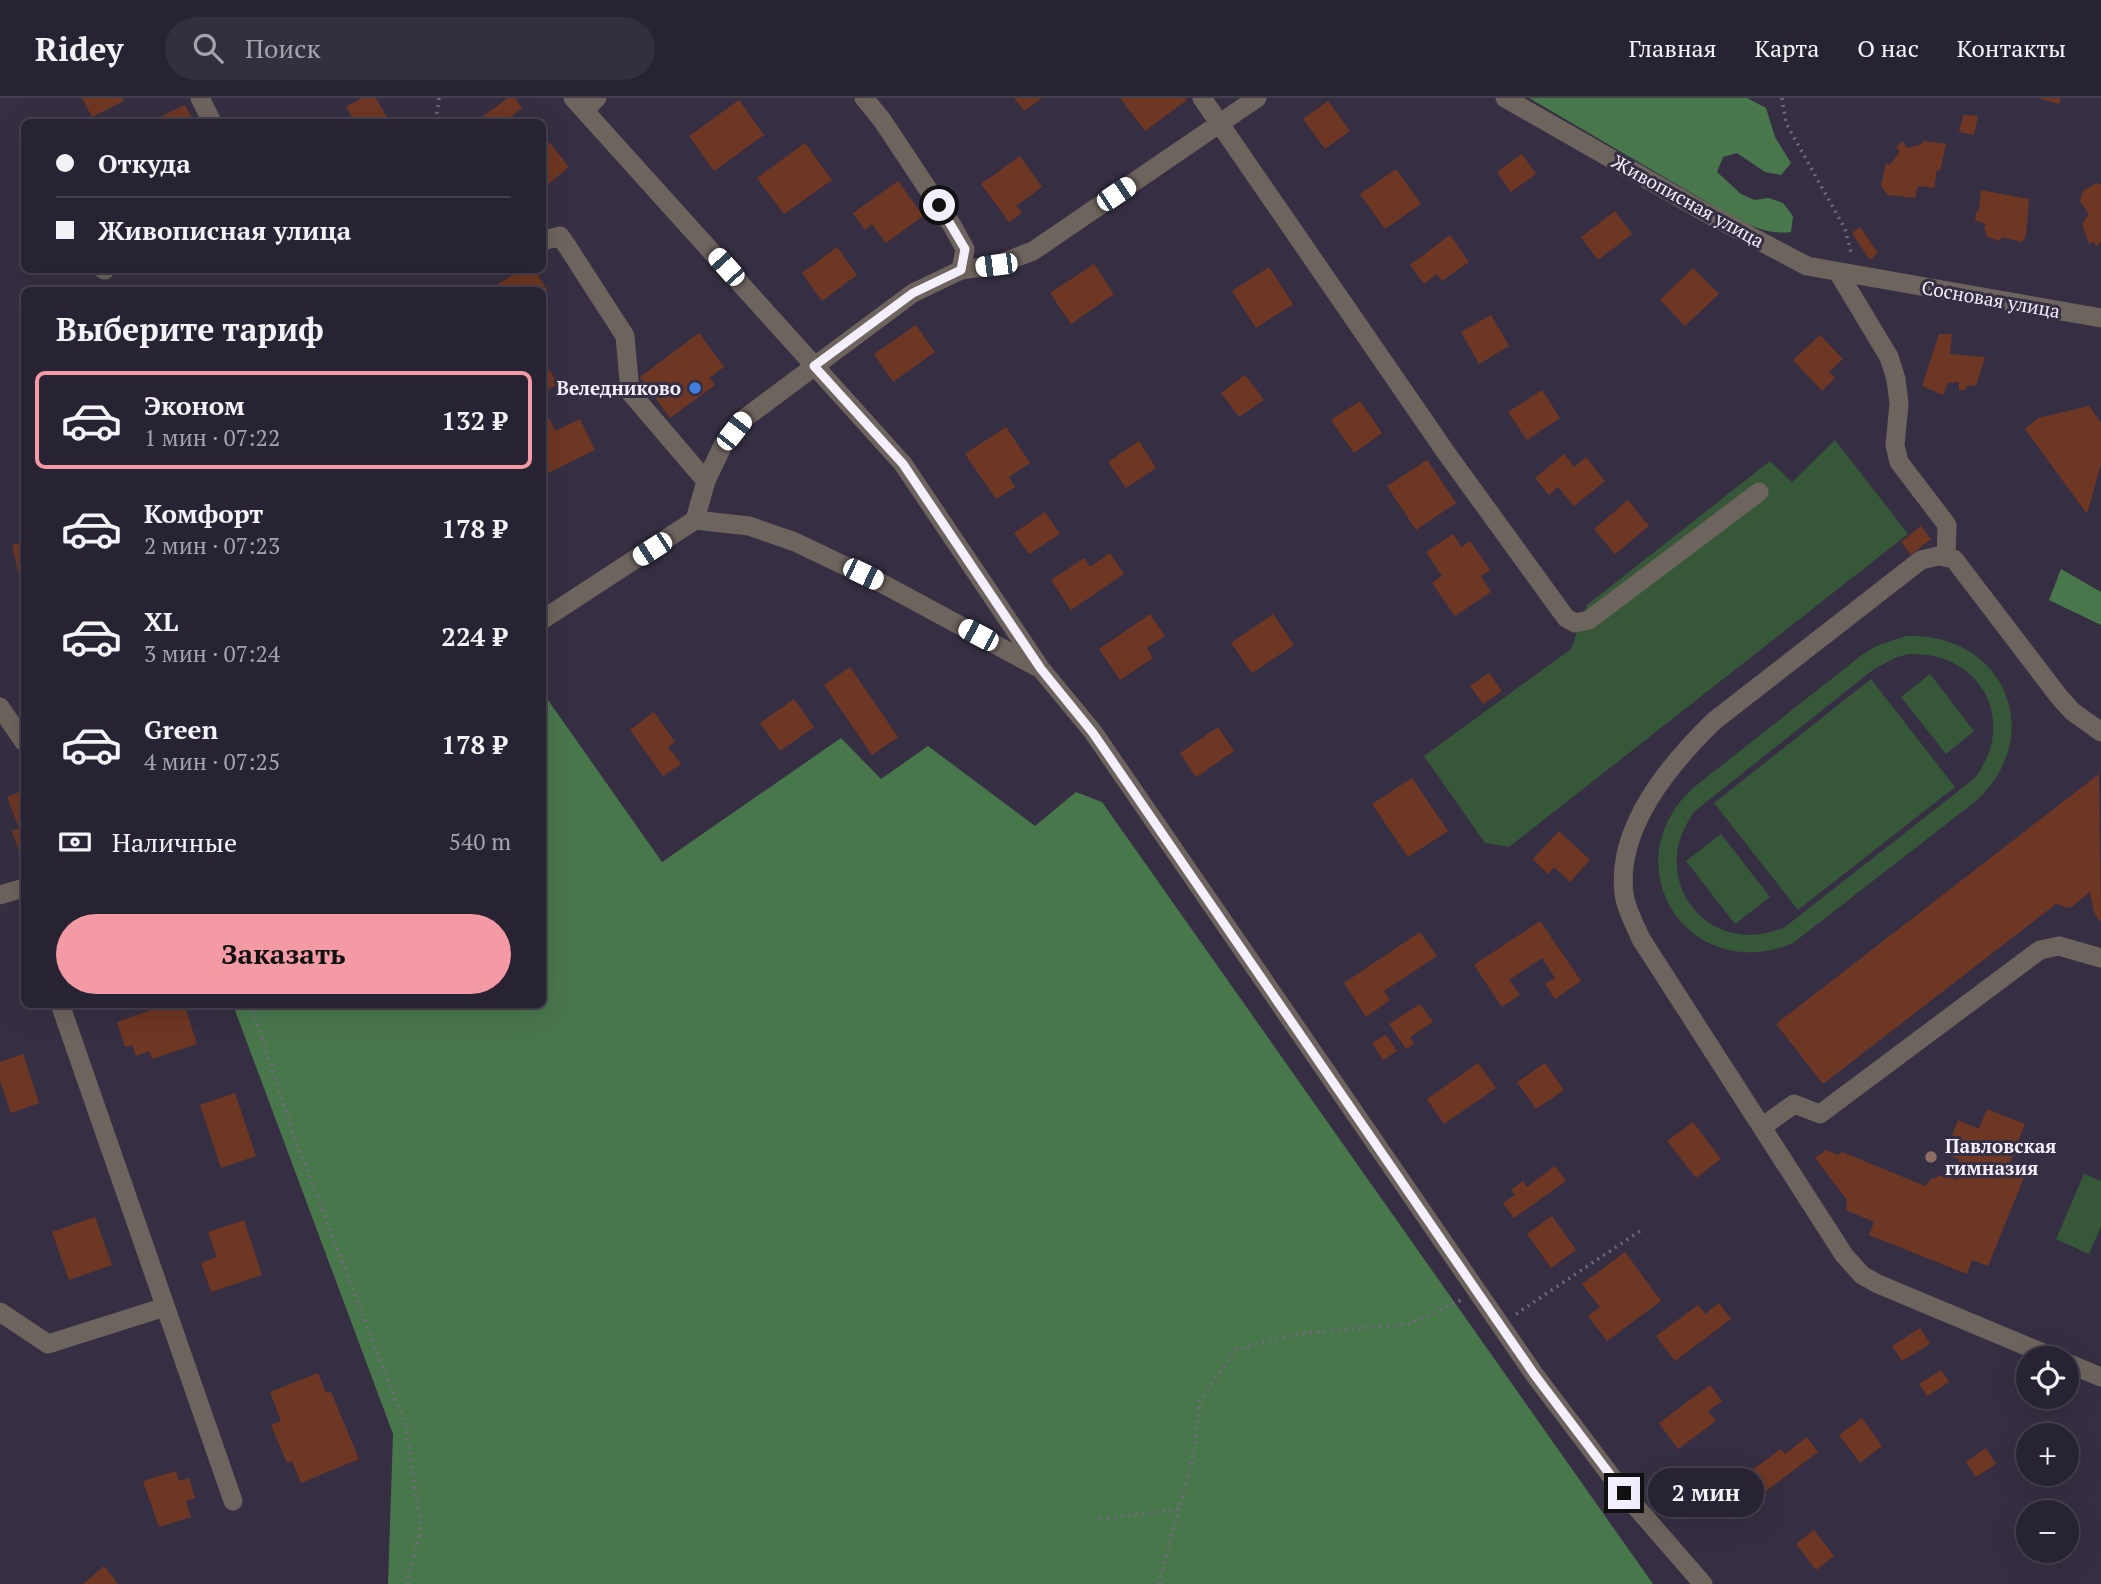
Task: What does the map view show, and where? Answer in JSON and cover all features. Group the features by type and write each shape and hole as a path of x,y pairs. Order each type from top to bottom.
{"street":[{"path":"864,98 953,227 965,249 961,270"},
{"path":"1202,98 1447,454 1566,618 1575,623 1589,620 1759,492"},
{"path":"695,520 706,481 723,445 744,418 913,293 961,270 996,265 1033,251 1257,98"},
{"name":"Живописная улица","path":"1505,98 1701,210 1807,266 1881,280"},
{"path":"202,99 211,119"},
{"path":"585,102 814,366 903,464 1041,669 1093,733 1500,1325 1624,1493 1703,1584"},
{"path":"546,240 560,236 565,243 625,336 631,392 706,481"},
{"path":"1846,274 1889,357 1896,379 1899,404 1895,445 1899,462 1947,525 1946,558"},
{"name":"Сосновая улица","path":"1881,280 2101,318"},
{"path":"546,617 695,520 749,526 795,542 885,585 1041,669"},
{"path":"2026,1346 1878,1284 1863,1275 1844,1255 1641,939 1624,894 1624,869 1628,841 1658,786 1692,743 1714,721 1921,559 1938,556 1954,559 2073,712 2101,732"},
{"path":"0,707 21,738"},
{"path":"0,895 21,893"},
{"path":"1762,1127 1794,1104 1820,1114 2040,950 2059,946 2101,958"},
{"path":"61,1008 233,1502"},
{"path":"0,1312 48,1344 165,1307"},
{"path":"2079,1368 2101,1377"}],"path":[{"path":"439,98 437,113 440,119"},
{"path":"1782,98 1786,123 1845,229 1852,255 1846,274"},
{"path":"252,1008 294,1136 406,1427 421,1528 407,1584"},
{"path":"1500,1325 1640,1231"},
{"path":"1159,1584 1194,1452 1200,1401 1236,1349 1297,1334 1408,1324 1478,1293"},
{"path":"1100,1519 1179,1509"}],"green space":[{"path":"1529,98 1747,98 1766,108 1775,137 1791,163 1781,175 1765,172 1737,153 1723,157 1717,172 1741,194 1754,200 1769,198 1783,203 1793,216 1791,232 1766,231 1729,215"},
{"path":"1835,440 1908,534 1509,847 1485,843 1424,756 1571,649 1587,605 1770,461 1792,482"},
{"path":"2061,569 2101,592 2101,625 2049,600"},
{"path":"1906,636 1940,639 1968,651 1990,669 2005,692 2011,719 2009,747 1998,775 1976,801 1793,943 1755,952 1722,948 1694,934 1673,911 1661,882 1659,851 1669,819 1693,788 1876,646","holes":["1909,654 1934,656 1956,664 1973,677 1985,694 1992,713 1993,734 1987,756 1975,778 1785,927 1757,935 1731,933 1709,923 1692,907 1681,886 1677,862 1681,837 1695,811 1874,669"]},
{"path":"1930,674 1974,731 1946,754 1901,697"},
{"path":"1871,679 1955,787 1798,910 1714,803"},
{"path":"546,697 662,862 841,738 881,779 928,746 1035,826 1076,792 1102,802 1653,1584 388,1584 393,1434 234,1008 546,1008"},
{"path":"1721,834 1770,897 1735,924 1686,861"},
{"path":"2084,1174 2101,1181 2101,1226 2089,1254 2056,1239"}],"building":[{"path":"82,98 122,98 124,101 92,117"},
{"path":"362,98 376,98 388,119 353,119 346,107"},
{"path":"508,98 515,98 522,108 511,117 513,119 482,117"},
{"path":"1014,98 1042,98 1024,111"},
{"path":"1120,98 1185,98 1187,100 1145,131"},
{"path":"2038,98 2061,98 2059,104"},
{"path":"739,100 764,135 714,171 689,136"},
{"path":"1328,101 1350,131 1325,149 1303,119"},
{"path":"185,105 192,119 161,119 160,117"},
{"path":"1963,115 1978,116 1974,135 1959,132"},
{"path":"1903,141 1907,148 1920,145 1924,141 1946,144 1934,188 1918,186 1915,198 1888,195 1881,186 1886,163 1890,165 1900,151 1896,147"},
{"path":"549,142 569,167 546,186 546,145"},
{"path":"805,143 832,180 784,214 757,178"},
{"path":"1522,154 1536,174 1511,192 1497,172"},
{"path":"1020,156 1042,187 1016,206 1022,213 1009,222 981,184"},
{"path":"1396,169 1421,204 1385,229 1360,194"},
{"path":"898,181 923,216 886,243 872,224 865,230 853,213"},
{"path":"2096,183 2101,185 2101,242 2096,246 2094,242 2089,244 2082,224 2089,214 2080,201 2083,191"},
{"path":"1981,190 2029,199 2026,236 2022,242 2001,237 2000,241 1987,237 1984,228 1986,224 1975,220"},
{"path":"1615,211 1632,234 1598,260 1581,237"},
{"path":"1860,227 1878,253 1870,260 1852,233"},
{"path":"1450,235 1469,262 1442,281 1437,274 1424,284 1410,265"},
{"path":"837,247 857,275 822,301 802,273"},
{"path":"1094,264 1114,294 1071,324 1050,293"},
{"path":"1269,267 1293,304 1256,328 1232,291"},
{"path":"1693,268 1719,294 1685,326 1660,300"},
{"path":"517,273 537,273 545,287 497,287 496,285"},
{"path":"1491,315 1509,346 1479,364 1461,332"},
{"path":"916,325 935,352 893,382 874,354"},
{"path":"699,333 724,367 709,378 715,385 670,418 640,377"},
{"path":"1939,334 1952,334 1950,354 1985,357 1976,386 1968,385 1965,390 1959,390 1959,382 1948,383 1943,395 1922,386"},
{"path":"1820,335 1843,359 1829,372 1835,378 1822,391 1793,360"},
{"path":"546,364 558,384 546,391"},
{"path":"1245,375 1264,400 1239,417 1221,393"},
{"path":"1542,390 1560,418 1527,440 1508,412"},
{"path":"1360,401 1382,433 1354,453 1331,420"},
{"path":"2089,406 2101,423 2101,464 2087,514 2025,429 2038,418"},
{"path":"549,418 555,431 580,419 595,450 546,474 546,419"},
{"path":"1006,427 1030,463 1009,477 1015,487 996,499 965,454"},
{"path":"1139,441 1156,468 1126,488 1108,462"},
{"path":"1564,454 1574,467 1586,457 1605,481 1574,506 1558,487 1549,495 1535,478"},
{"path":"1427,460 1456,503 1416,530 1387,486"},
{"path":"1628,500 1649,526 1615,554 1594,529"},
{"path":"1045,512 1060,534 1029,554 1014,533"},
{"path":"1921,526 1931,539 1911,555 1901,542"},
{"path":"1453,534 1461,547 1470,541 1490,570 1481,576 1491,592 1455,616 1432,583 1442,576 1426,552"},
{"path":"21,543 21,585 12,545"},
{"path":"1110,553 1124,574 1071,610 1051,580 1084,558 1090,567"},
{"path":"1150,614 1165,636 1147,648 1153,658 1120,680 1099,649"},
{"path":"1273,614 1294,645 1252,673 1231,643"},
{"path":"850,667 898,737 872,755 824,685"},
{"path":"1489,673 1502,691 1483,704 1470,686"},
{"path":"794,699 814,727 780,751 760,723"},
{"path":"654,712 675,742 668,747 681,764 663,776 630,730"},
{"path":"1218,727 1234,751 1196,777 1180,753"},
{"path":"2099,774 2101,923 2094,912 2090,892 2070,908 2056,904 1823,1084 1776,1024"},
{"path":"1412,778 1448,831 1408,857 1372,804"},
{"path":"21,791 20,854 12,831 19,828 7,797"},
{"path":"1559,831 1590,860 1570,882 1554,867 1548,874 1533,859"},
{"path":"1540,921 1581,981 1555,999 1545,984 1555,978 1542,958 1509,980 1520,995 1502,1007 1474,965"},
{"path":"1420,932 1437,956 1384,991 1390,1000 1366,1017 1344,983"},
{"path":"1420,1004 1433,1022 1410,1037 1414,1044 1406,1049 1389,1024"},
{"path":"157,1008 185,1008 197,1044 152,1059 149,1051 136,1056 132,1045 125,1047 117,1022"},
{"path":"1386,1035 1397,1051 1383,1060 1372,1043"},
{"path":"23,1054 39,1103 11,1113 0,1081 0,1062"},
{"path":"1478,1063 1496,1088 1444,1124 1427,1099"},
{"path":"1545,1063 1564,1090 1536,1109 1517,1082"},
{"path":"235,1093 256,1156 221,1168 200,1105"},
{"path":"1987,1109 2025,1124 2010,1163 2027,1170 1988,1266 1972,1260 1967,1274 1869,1235 1874,1222 1846,1210 1847,1200 1815,1158 1826,1150 1838,1155 1842,1152 1925,1186 1931,1179 1942,1175 1958,1180 1963,1169 1957,1166 1959,1159 1951,1156 1954,1149 1948,1146 1958,1120 1979,1129"},
{"path":"1693,1122 1721,1159 1696,1178 1667,1141"},
{"path":"1555,1166 1566,1181 1514,1218 1503,1203 1515,1195 1511,1190 1523,1181 1527,1187"},
{"path":"1552,1216 1576,1250 1551,1268 1527,1234"},
{"path":"95,1217 112,1265 69,1280 52,1232"},
{"path":"244,1220 262,1275 211,1292 201,1263 217,1257 208,1232"},
{"path":"1625,1252 1661,1301 1607,1341 1588,1316 1600,1307 1582,1284"},
{"path":"1719,1303 1731,1319 1675,1361 1656,1336 1698,1305 1705,1314"},
{"path":"1920,1328 1930,1344 1902,1361 1892,1346"},
{"path":"1941,1370 1949,1382 1927,1396 1919,1384"},
{"path":"318,1373 326,1393 331,1392 359,1459 301,1483 292,1461 287,1463 271,1425 281,1421 270,1392"},
{"path":"1710,1385 1722,1401 1708,1411 1716,1421 1678,1449 1659,1423"},
{"path":"1862,1418 1882,1446 1860,1463 1839,1435"},
{"path":"1807,1437 1818,1452 1766,1491 1751,1471 1781,1449 1785,1454"},
{"path":"1986,1448 1996,1464 1976,1477 1966,1462"},
{"path":"176,1471 179,1481 189,1478 195,1498 186,1501 191,1517 159,1527 143,1481"},
{"path":"1814,1530 1834,1556 1816,1570 1796,1544"},
{"path":"104,1566 118,1584 83,1584"}],"place":[{"name":"Веледниково","path":"695,388"},
{"name":"Павловская гимназия","path":"1931,1157"}],"route":[{"path":"939,205 965,249 961,270 913,293 814,366 903,464 1041,669 1093,733 1534,1374 1624,1493"}]}
